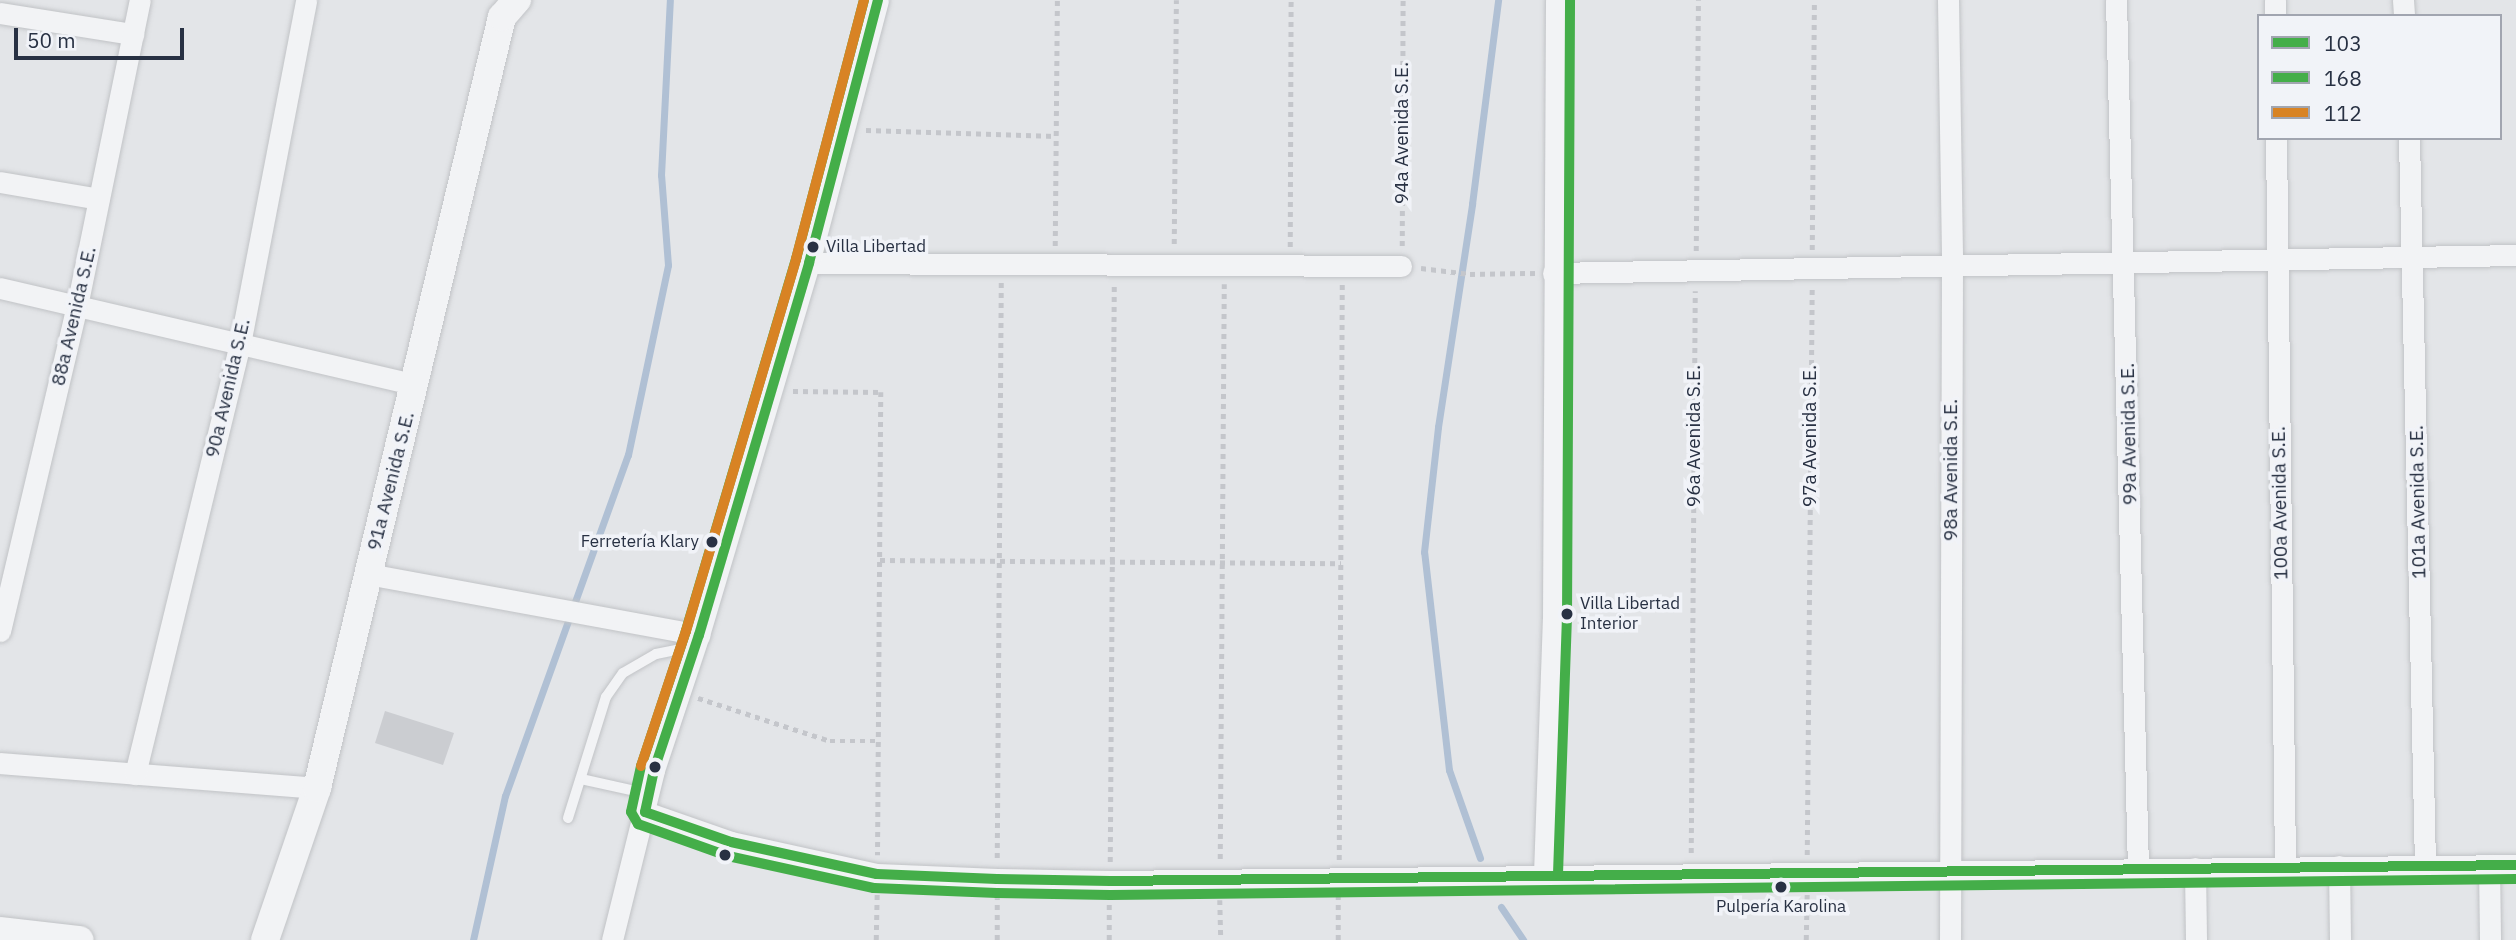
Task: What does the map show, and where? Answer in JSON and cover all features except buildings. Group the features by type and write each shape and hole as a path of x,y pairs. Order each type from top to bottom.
{"street":[{"name":"88a Avenida S.E.","path":"0,631 77,306 140,0"},
{"name":"90a Avenida S.E.","path":"135,774 240,344 306,0"},
{"path":"612,940 657,759 697,640 809,263 878,0"},
{"path":"1544,874 1553,619 1556,0"},
{"name":"98a Avenida S.E.","path":"1948,0 1952,267 1950,940"},
{"name":"99a Avenida S.E.","path":"2116,0 2125,264 2138,868"},
{"name":"91a Avenida S.E.","path":"265,940 317,788 505,6"},
{"path":"0,13 133,34"},
{"name":"100a Avenida S.E.","path":"2276,140 2285,867"},
{"name":"101a Avenida S.E.","path":"2409,140 2414,258 2425,866"},
{"path":"0,182 99,199"},
{"path":"1553,273 2277,262 2516,255"},
{"path":"809,263 1402,266"},
{"path":"0,288 414,384"},
{"path":"368,574 586,612 697,640"},
{"path":"0,763 317,788"},
{"path":"647,803 731,842 877,874 997,879 1110,881 1338,876 2516,865"},
{"path":"2489,865 2490,940"},
{"path":"2339,866 2340,940"},
{"path":"2195,868 2196,940"},
{"path":"0,931 79,940"}],"lane":[{"path":"568,818 606,697 623,673 656,654 697,640"},
{"path":"581,779 647,803"}],"path":[{"path":"1055,264 1057,0"},
{"path":"1174,265 1176,0"},
{"path":"1290,265 1292,0"},
{"name":"94a Avenida S.E.","path":"1402,266 1403,0"},
{"name":"96a Avenida S.E.","path":"1691,873 1698,0"},
{"name":"97a Avenida S.E.","path":"1806,940 1814,0"},
{"path":"844,129 1056,136"},
{"path":"997,940 1001,264"},
{"path":"1109,940 1114,264"},
{"path":"1221,940 1224,265"},
{"path":"1338,940 1342,266"},
{"path":"1402,266 1470,274 1553,273"},
{"path":"771,391 881,392 876,940"},
{"path":"880,560 1341,563"},
{"path":"681,692 830,741 878,741"}],"waterway":[{"path":"473,940 505,796 628,455 668,265 661,175 670,0"},
{"path":"1480,858 1449,770 1424,552 1438,427 1472,204 1498,0"},
{"path":"1501,907 1523,940"}],"transit line":[{"name":"168","path":"864,0 796,259 686,631 641,766 631,812 638,824 728,856 874,888 997,893 1110,895 2516,879"},
{"name":"112","path":"641,766 686,631 796,259 864,0"},
{"name":"103","path":"645,812 654,770 699,635 809,263 878,0"},
{"name":"168","path":"1558,874 1567,619 1570,0"},
{"name":"103","path":"645,812 731,842 877,874 997,879 1110,881 2516,865"}],"place":[{"name":"Villa Libertad","path":"813,247"},
{"name":"Ferretería Klary","path":"712,542"},
{"name":"Villa Libertad Interior","path":"1567,614"},
{"name":"Pulpería Karolina","path":"1781,887"}]}
